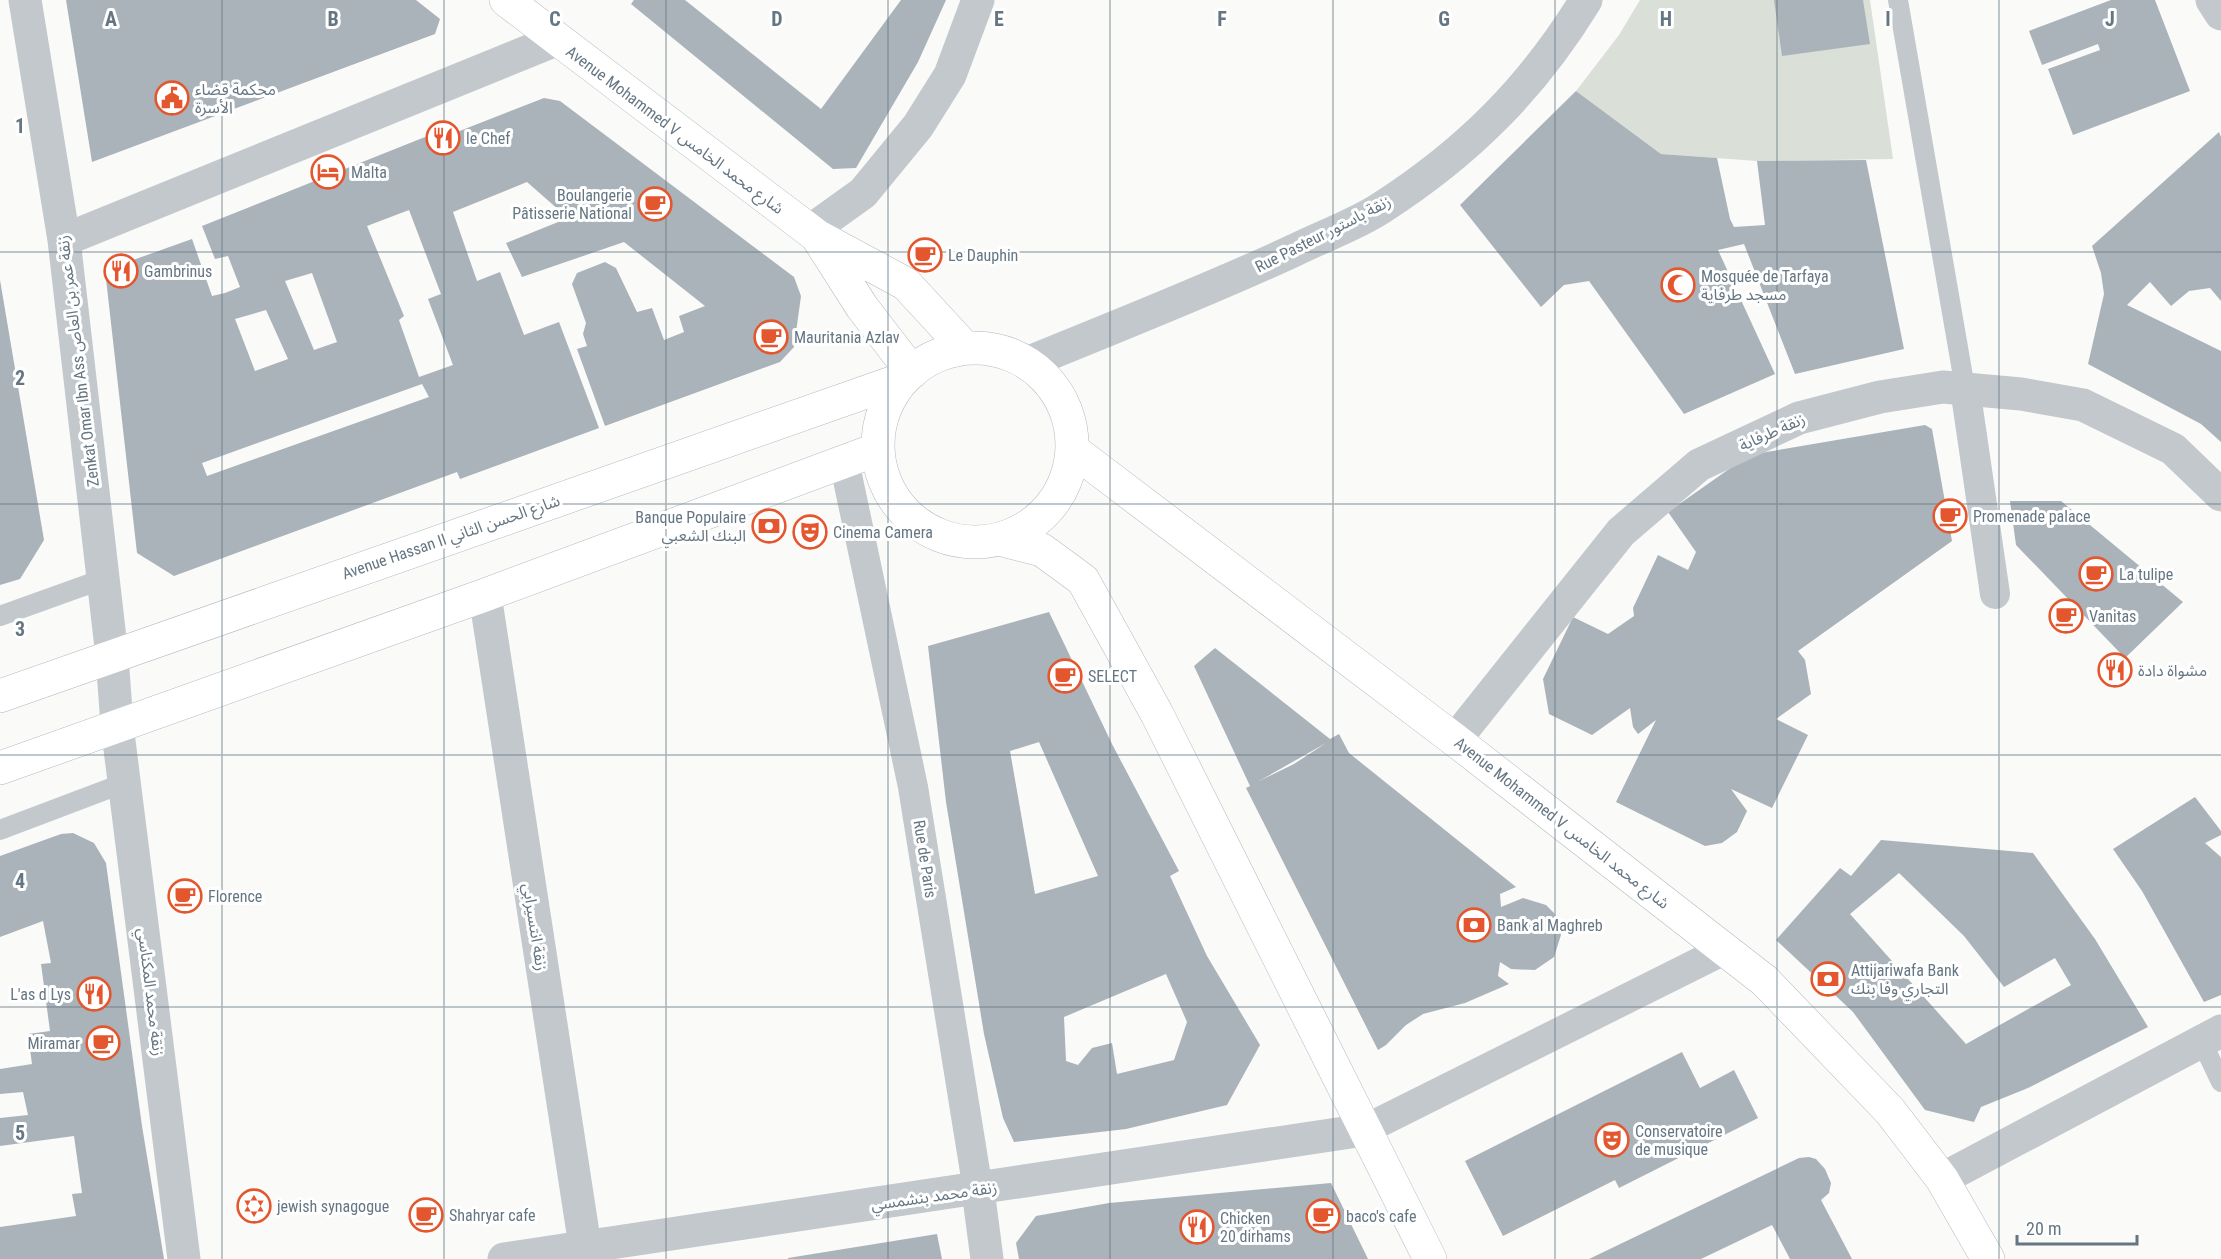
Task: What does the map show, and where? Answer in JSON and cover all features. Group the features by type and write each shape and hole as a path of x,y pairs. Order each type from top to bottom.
{"main road":[{"name":"Avenue Mohammed V شارع محمد الخامس","path":"506,0 814,234 906,284 965,348"},
{"name":"Avenue Mohammed V شارع محمد الخامس","path":"814,234 908,376"},
{"path":"965,348 1005,353 1027,363 1045,378 1061,400 1070,425 1073,450 1065,482 1049,508 1026,527 999,539 975,542 950,539 921,525 908,515 892,496 882,473 878,449 880,424 888,400 922,363 945,352 965,348"},
{"name":"Avenue Hassan II شارع الحسن الثاني","path":"0,696 908,376"},
{"path":"0,768 117,724 485,595 878,449"},
{"name":"Avenue Mohammed V شارع محمد الخامس","path":"1073,450 1455,740 1765,981 1806,1021 1890,1111 1942,1179 1989,1259"},
{"path":"999,539 1042,550 1083,580 1157,714 1430,1259"}],"street":[{"name":"Zenkat Omar Ibn Ass زنقة عمر بن العاص","path":"25,0 64,240 104,579 117,724"},
{"path":"814,234 863,193 918,126 950,75 978,0"},
{"name":"Rue Pasteur زنقة باستور","path":"1027,363 1228,281 1379,210 1433,171 1481,132 1526,86 1586,0"},
{"path":"2212,0 2221,15"},
{"path":"64,240 556,40"},
{"name":"زنقة طرفاية","path":"1455,740 1621,532 1699,465 1798,418 1880,397 1943,387 2021,394 2083,405 2173,448 2221,495"},
{"path":"1965,388 1995,594"},
{"name":"Rue de Paris","path":"844,461 913,787 987,1259"},
{"name":"زنقة انتسيرابي","path":"485,595 586,1253"},
{"name":"زنقة محمد المكناسي","path":"117,724 184,1259"},
{"path":"1364,1130 1726,949"},
{"path":"1942,1179 2211,1036"},
{"name":"زنقة محمد بنشمسي","path":"504,1259 586,1253 1364,1130"}],"lane":[{"path":"1898,0 1965,388"},
{"path":"0,616 104,579"},
{"path":"0,831 124,783"},
{"path":"2211,1036 2221,1082"}],"shaded area":[{"path":"1640,0 1870,0 1893,159 1757,161 1661,154 1576,91 1619,35"}],"building":[{"name":"محكمة قضاء الأسرة","path":"66,0 416,0 440,19 435,34 92,162"},
{"path":"634,0 685,0 821,109 901,0 946,0 918,62 856,168 833,169 631,4"},
{"path":"1774,0 1863,0 1870,44 1782,56"},
{"path":"2111,0 2155,0 2190,91 2073,135 2048,69 2100,50 2098,44 2042,65 2029,31"},
{"path":"1576,91 1661,154 1717,158 1730,219 1734,227 1765,225 1757,161 1866,160 1904,349 1795,374 1744,244 1718,250 1775,374 1684,414 1589,281 1564,285 1541,307 1460,205"},
{"path":"544,98 560,101 794,277 801,296 794,347 780,362 605,426 577,349 587,346 583,334 586,323 572,284 577,273 605,262 616,268 637,312 652,308 664,340 684,332 679,316 705,306 624,242 522,277 506,243 568,218 527,182 453,212 477,281 500,272 524,335 559,322 599,428 460,479 457,472 174,576 137,553 105,270 192,239 212,296 225,293 240,287 228,256 215,259 202,226 425,137 429,143","holes":["409,210 441,294 428,299 453,365 419,377 399,320 404,316 367,226","312,273 337,342 314,350 285,281","266,310 288,359 255,371 235,319","422,384 429,397 207,476 202,463"]},
{"path":"2219,132 2221,137 2221,301 2210,288 2189,291 2171,306 2150,282 2127,305 2221,351 2221,442 2201,424 2088,364 2104,294 2101,273 2092,246"},
{"path":"0,280 44,540 20,579 0,585"},
{"path":"1925,425 1932,429 1952,541 1798,651 1805,660 1811,694 1776,719 1808,735 1772,808 1731,789 1747,811 1737,832 1722,843 1705,846 1616,802 1656,720 1638,734 1633,727 1630,708 1592,735 1549,714 1543,679 1573,617 1608,634 1634,616 1633,608 1658,555 1688,570 1696,552 1668,512 1749,455"},
{"name":"La tulipe","path":"2010,501 2061,501 2183,602 2125,658 2016,545"},
{"path":"1049,612 1112,744 1179,871 1170,876 1207,956 1260,1045 1227,1105 1126,1129 1014,1142 1003,1118 984,1034 946,802 928,646","holes":["1039,742 1098,876 1035,894 1010,751","1166,974 1187,1022 1174,1060 1117,1074 1112,1043 1092,1048 1078,1065 1066,1061 1064,1017"]},
{"path":"1215,648 1330,739 1339,734 1349,753 1516,887 1500,894 1501,907 1523,898 1546,905 1554,913 1561,935 1554,957 1535,970 1511,969 1500,962 1498,976 1509,984 1465,1003 1423,1014 1406,1025 1378,1050 1246,788 1250,786 1194,666","holes":["1326,743 1294,764 1259,781"]},
{"path":"2195,797 2221,831 2221,835 2205,843 2221,857 2221,995 2204,1002 2142,891 2113,849"},
{"path":"73,833 94,843 106,863 142,1126 164,1259 0,1259 0,1227 76,1216 72,1194 82,1193 74,1136 0,1146 0,1118 28,1115 23,1092 0,1094 0,1069 32,1064 28,1034 50,1031 41,964 51,963 43,921 0,937 0,856 61,834"},
{"path":"1881,840 2033,853 2095,939 2148,1027 2028,1088 1981,1107 1974,1122 1925,1110 1853,1012 1776,940 1840,868 1851,876","holes":["1899,873 1964,936 2004,987 2055,958 2071,985 1966,1044 1850,914"]},
{"name":"Conservatoire de musique","path":"1682,1052 1700,1088 1734,1070 1758,1118 1619,1188 1615,1180 1503,1236 1465,1161"},
{"path":"1799,1158 1816,1159 1825,1169 1831,1183 1829,1193 1821,1200 1852,1259 1790,1259 1772,1225 1701,1259 1589,1259"},
{"path":"1331,1183 1368,1259 1019,1259 1016,1243 1036,1216 1109,1203"},
{"path":"937,1234 942,1259 788,1259 788,1258"}],"place":[{"name":"محكمة قضاء الأسرة","path":"172,98"},
{"name":"le Chef","path":"443,138"},
{"name":"Malta","path":"328,172"},
{"name":"Boulangerie Pâtisserie National","path":"655,204"},
{"name":"Le Dauphin","path":"925,255"},
{"name":"Gambrinus","path":"121,271"},
{"name":"Mosquée de Tarfaya مسجد طرفاية","path":"1678,285"},
{"name":"Mauritania Azlav","path":"771,337"},
{"name":"Promenade palace","path":"1950,516"},
{"name":"Banque Populaire البنك الشعبي","path":"769,526"},
{"name":"Cinema Camera","path":"810,532"},
{"name":"La tulipe","path":"2096,574"},
{"name":"Vanitas","path":"2066,616"},
{"name":"مشواة دادة","path":"2115,670"},
{"name":"SELECT","path":"1065,676"},
{"name":"Florence","path":"185,896"},
{"name":"Bank al Maghreb","path":"1474,925"},
{"name":"Attijariwafa Bank التجاري وفا بنك","path":"1828,979"},
{"name":"L'as d Lys","path":"94,994"},
{"name":"Miramar","path":"103,1043"},
{"name":"Conservatoire de musique","path":"1612,1140"},
{"name":"jewish synagogue","path":"254,1206"},
{"name":"Shahryar cafe","path":"426,1215"},
{"name":"baco's cafe","path":"1323,1216"},
{"name":"Chicken 20 dirhams","path":"1197,1227"}]}
